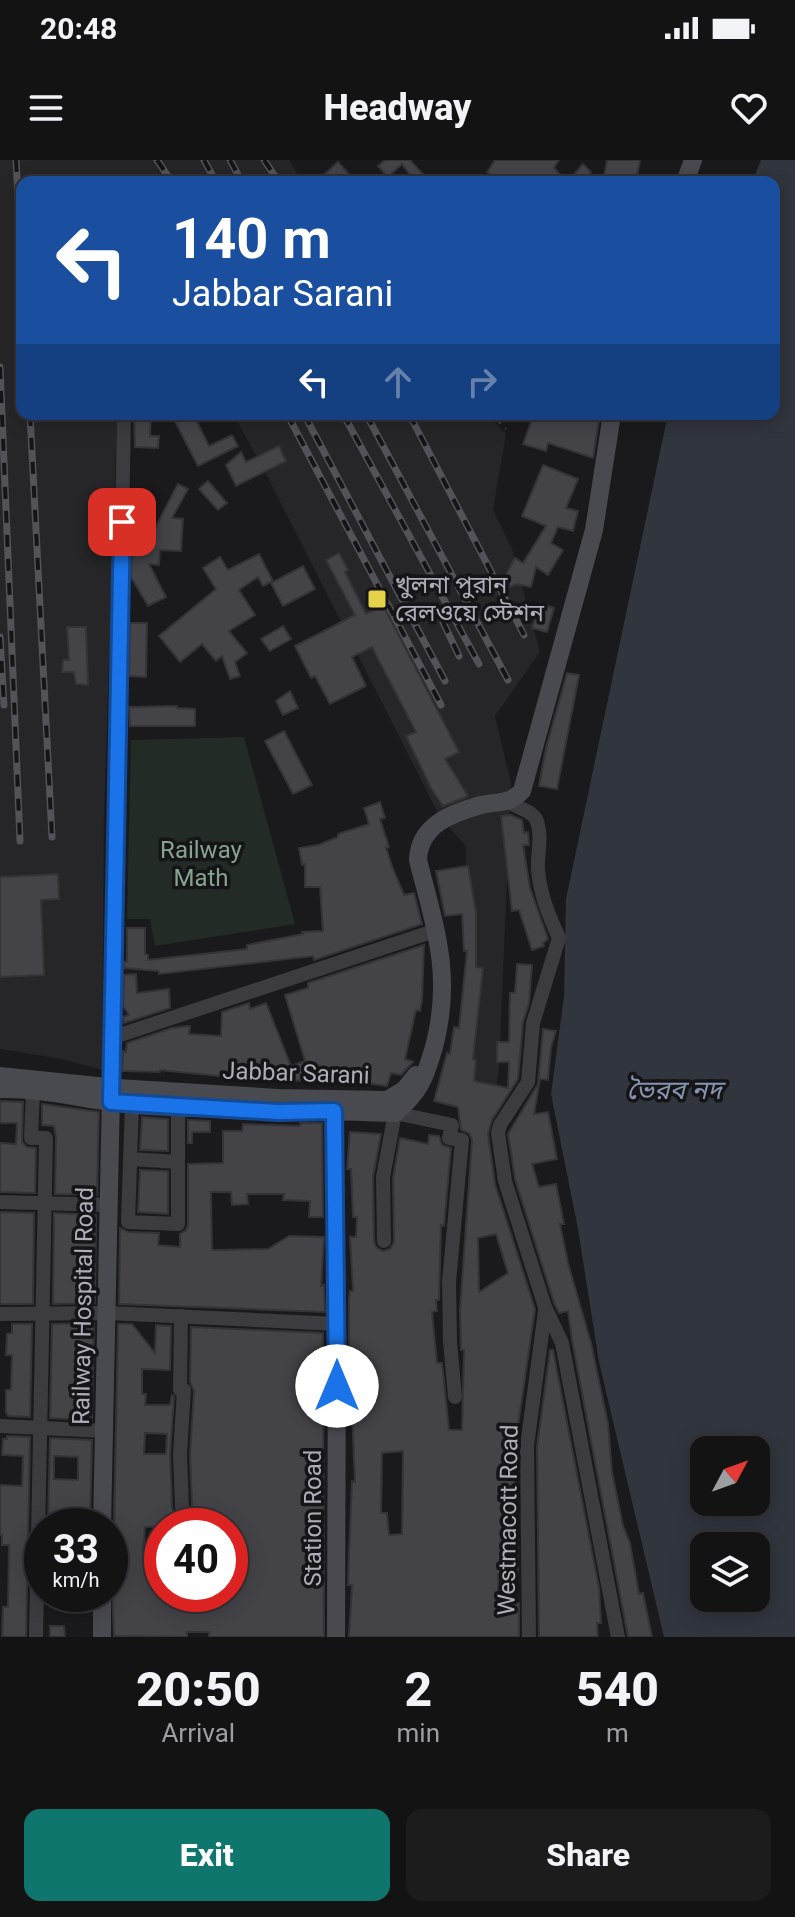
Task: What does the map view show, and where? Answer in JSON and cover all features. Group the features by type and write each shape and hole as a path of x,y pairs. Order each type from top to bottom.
{"street":[{"path":"111,1094 124,420"},
{"path":"111,1038 437,930 418,860 423,837 429,829 449,816 480,806 510,802 522,791 594,530 611,420"},
{"path":"510,802 517,809 532,814 537,821 538,871 545,906 559,938 533,1023 528,1082 498,1133 505,1181 545,1307 562,1343 618,1637"},
{"name":"Jabbar Sarani","path":"0,1089 387,1100 410,1084 422,1058 437,930"},
{"name":"Jabbar Sarani","path":"0,1076 111,1094 132,1104 278,1112 395,1113 412,1099 423,1083 437,1034 443,969 437,930"},
{"path":"33,1091 31,1138 46,1138 36,1637"},
{"name":"Railway Hospital Road","path":"103,1508 111,1094"},
{"path":"132,1104 128,1222 178,1224 178,1107"},
{"name":"Station Road","path":"334,1111 336,1637"},
{"path":"384,1241 383,1177 395,1113 452,1125 449,1138 462,1140 449,1282 455,1397"},
{"path":"130,1159 178,1162"},
{"path":"0,1202 110,1205"},
{"name":"Westmacott Road","path":"529,1637 527,1446 545,1307"},
{"path":"0,1314 108,1313 337,1324"},
{"path":"181,1316 180,1390 184,1390 180,1454 182,1507"},
{"path":"0,1426 105,1431"},
{"path":"102,1612 102,1637"}],"path":[{"path":"497,420 506,429"}],"shaded area":[{"path":"0,160 289,160 298,176 16,176 16,420 117,420 104,816 102,1070 62,1059 0,1049"},
{"path":"236,420 493,420 506,434 493,510 512,549 540,652 495,716 511,783 499,1068 493,1110 460,1101 466,846 441,819"}],"green space":[{"name":"Railway Math","path":"244,737 295,924 155,946 150,919 127,919 131,740"}],"water":[{"name":"ভৈরব নদ","path":"761,160 795,160 795,1637 664,1637 599,1362 578,1229 551,1094 564,996 566,899 667,420 780,420 780,176 754,176"}],"building":[{"path":"385,160 410,160 425,176 411,176 402,164 387,176 378,166"},
{"path":"495,160 559,160 554,168 561,176 493,176 487,172"},
{"path":"607,160 640,160 637,176 604,176"},
{"path":"338,162 351,176 323,176"},
{"path":"583,164 591,172 587,176 572,176"},
{"path":"134,420 151,420 150,436 159,436 158,448 135,447"},
{"path":"174,420 196,420 209,446 232,435 238,446 198,466"},
{"path":"532,420 599,420 593,458 548,443 546,451 523,444"},
{"path":"279,446 286,461 236,486 226,465 241,452 246,462"},
{"path":"543,465 578,479 566,508 578,511 573,531 558,527 551,543 563,550 548,575 536,567 531,587 517,584 510,587 506,574 515,558 523,563 546,526 522,516"},
{"path":"208,481 227,503 218,510 199,489"},
{"path":"178,484 188,489 172,518 183,519 181,551 160,550 159,565 149,564 166,597 148,606 131,577 132,547 145,547"},
{"path":"339,553 366,614 383,605 459,752 445,759 468,796 443,806 431,788 406,736 416,732 372,647 352,657 366,686 330,704 315,676 311,678 295,646 355,615 326,560"},
{"path":"259,554 273,581 263,586 258,577 239,590 255,615 229,631 247,653 235,662 240,676 230,679 222,656 216,661 202,644 180,662 159,636 216,589 203,568 220,557 228,570"},
{"path":"303,566 315,589 283,606 271,583"},
{"path":"540,603 554,608 547,632 532,628"},
{"path":"130,623 147,623 146,677 129,676"},
{"path":"283,626 291,639 270,651 261,639"},
{"path":"67,627 86,627 88,685 76,684 74,672 62,672 63,660 69,660"},
{"path":"567,673 579,675 557,789 539,786"},
{"path":"290,691 298,708 283,715 276,701"},
{"path":"177,706 195,709 195,726 130,726 129,707"},
{"path":"284,731 312,785 293,794 265,741"},
{"path":"380,802 385,818 380,819 393,869 404,895 414,893 422,924 314,960 313,956 159,974 159,971 124,968 124,962 127,962 127,928 145,928 145,954 148,960 247,949 247,945 302,932 323,931 320,887 305,887 305,864 302,865 299,848 318,845 338,837 338,834 369,824 364,808"},
{"path":"511,815 522,820 524,833 528,832 529,845 523,845 530,888 548,939 544,946 532,950 519,910 512,911 501,816"},
{"path":"468,866 476,912 476,967 483,968 473,1059 476,1060 474,1081 508,1088 509,1062 497,1062 497,1042 509,1042 510,993 515,993 517,964 532,965 518,1079 492,1120 488,1134 495,1184 535,1309 515,1446 514,1539 518,1539 518,1575 498,1574 498,1603 519,1603 519,1637 349,1637 352,1585 348,1585 349,1555 352,1481 355,1482 349,1345 349,1300 350,1291 353,1291 350,1237 356,1237 357,1217 353,1217 351,1169 347,1169 350,1132 381,1134 373,1177 374,1241 376,1247 383,1251 390,1249 394,1242 393,1178 400,1138 428,1144 429,1135 439,1136 442,1145 451,1148 444,1226 441,1225 439,1300 436,1300 437,1311 432,1312 437,1363 442,1363 449,1430 462,1430 464,1350 461,1350 460,1310 472,1140 469,1133 461,1130 458,1107 434,1101 447,1053 450,1054 454,1027 459,1028 467,951 464,951 462,914 445,916 436,871","holes":["496,1234 508,1273 479,1292 478,1238","403,1451 402,1534 389,1535 387,1513 381,1513 382,1453"]},
{"path":"58,874 59,899 41,900 44,975 0,977 0,877"},
{"path":"424,945 422,1000 420,1011 416,1010 405,1059 413,1062 401,1075 391,1073 387,1086 343,1080 267,1081 160,1070 122,1071 123,1051 126,1052 127,1043 172,1028 190,1026 189,1034 221,1036 222,1012 249,1003 250,1009 266,1003 291,1066 305,1061 285,995 308,988 308,983"},
{"path":"136,974 137,993 169,989 170,1008 124,1023 123,1017 129,1015 123,1006 124,975"},
{"path":"543,1029 556,1031 548,1080 540,1079 534,1114 548,1112 557,1159 532,1164 539,1187 556,1184 568,1263 591,1343 608,1424 612,1472 623,1526 630,1543 639,1594 643,1593 652,1637 628,1637 568,1311 559,1313 554,1303 515,1179 508,1134 538,1084"},
{"path":"0,1101 23,1102 22,1142 27,1147 36,1148 35,1193 0,1192 0,1143 16,1144 17,1123 0,1123"},
{"path":"42,1104 99,1112 97,1195 55,1194 56,1137 54,1126 42,1125"},
{"path":"142,1117 168,1119 168,1151 140,1150"},
{"path":"188,1120 210,1121 210,1132 192,1132 192,1143 188,1143"},
{"path":"300,1123 322,1123 323,1217 309,1217 310,1201 283,1200 284,1194 247,1194 248,1204 232,1205 231,1192 211,1192 212,1250 268,1249 289,1236 324,1237 321,1286 324,1285 325,1312 119,1304 120,1228 128,1232 159,1233 158,1245 180,1247 180,1234 188,1224 188,1164 223,1163 223,1131 242,1131 243,1124 300,1126"},
{"path":"140,1170 168,1171 168,1214 138,1212"},
{"path":"0,1212 34,1213 33,1304 0,1304"},
{"path":"54,1213 96,1215 95,1303 53,1304"},
{"path":"94,1323 92,1420 50,1418 52,1324"},
{"path":"12,1324 32,1324 30,1417 8,1416 6,1412 6,1390 11,1390 12,1355 6,1355 7,1334 12,1333"},
{"path":"118,1324 132,1324 155,1353 156,1325 171,1326 170,1370 142,1369 145,1405 170,1405 172,1395 174,1397 170,1454 172,1508 144,1508 144,1612 248,1612 248,1508 192,1508 190,1454 194,1391 190,1382 191,1327 323,1333 324,1637 209,1637 209,1632 187,1632 187,1637 114,1636 113,1612 128,1612 128,1508 114,1508","holes":["145,1433 167,1434 166,1454 144,1454"]},
{"path":"550,1350 553,1350 599,1588 601,1623 597,1623 598,1637 539,1637 537,1447"},
{"path":"7,1436 30,1437 29,1508 24,1508 26,1637 2,1637 3,1607 8,1607 9,1545 2,1545 0,1535 0,1485 22,1486 23,1456 2,1455 3,1439"},
{"path":"50,1438 92,1440 90,1508 48,1508","holes":["54,1456 78,1457 78,1480 54,1479"]},
{"path":"50,1626 64,1626 65,1637 50,1637"}],"railway":[{"path":"16,160 17,176"},
{"path":"157,160 168,176"},
{"path":"204,160 213,176"},
{"path":"230,160 239,176"},
{"path":"264,160 275,176"},
{"path":"0,367 20,841"},
{"path":"30,420 52,837"},
{"path":"290,420 441,705"},
{"path":"307,420 445,681"},
{"path":"346,420 479,664"},
{"path":"369,420 508,680"},
{"path":"412,420 524,635"},
{"path":"443,622 459,656"},
{"path":"0,637 4,705"}],"place":[{"name":"খুলনা পুরান রেলওয়ে স্টেশন","path":"377,599"}],"route":[{"path":"122,522 111,1102 278,1112 334,1111 337,1386"}]}
